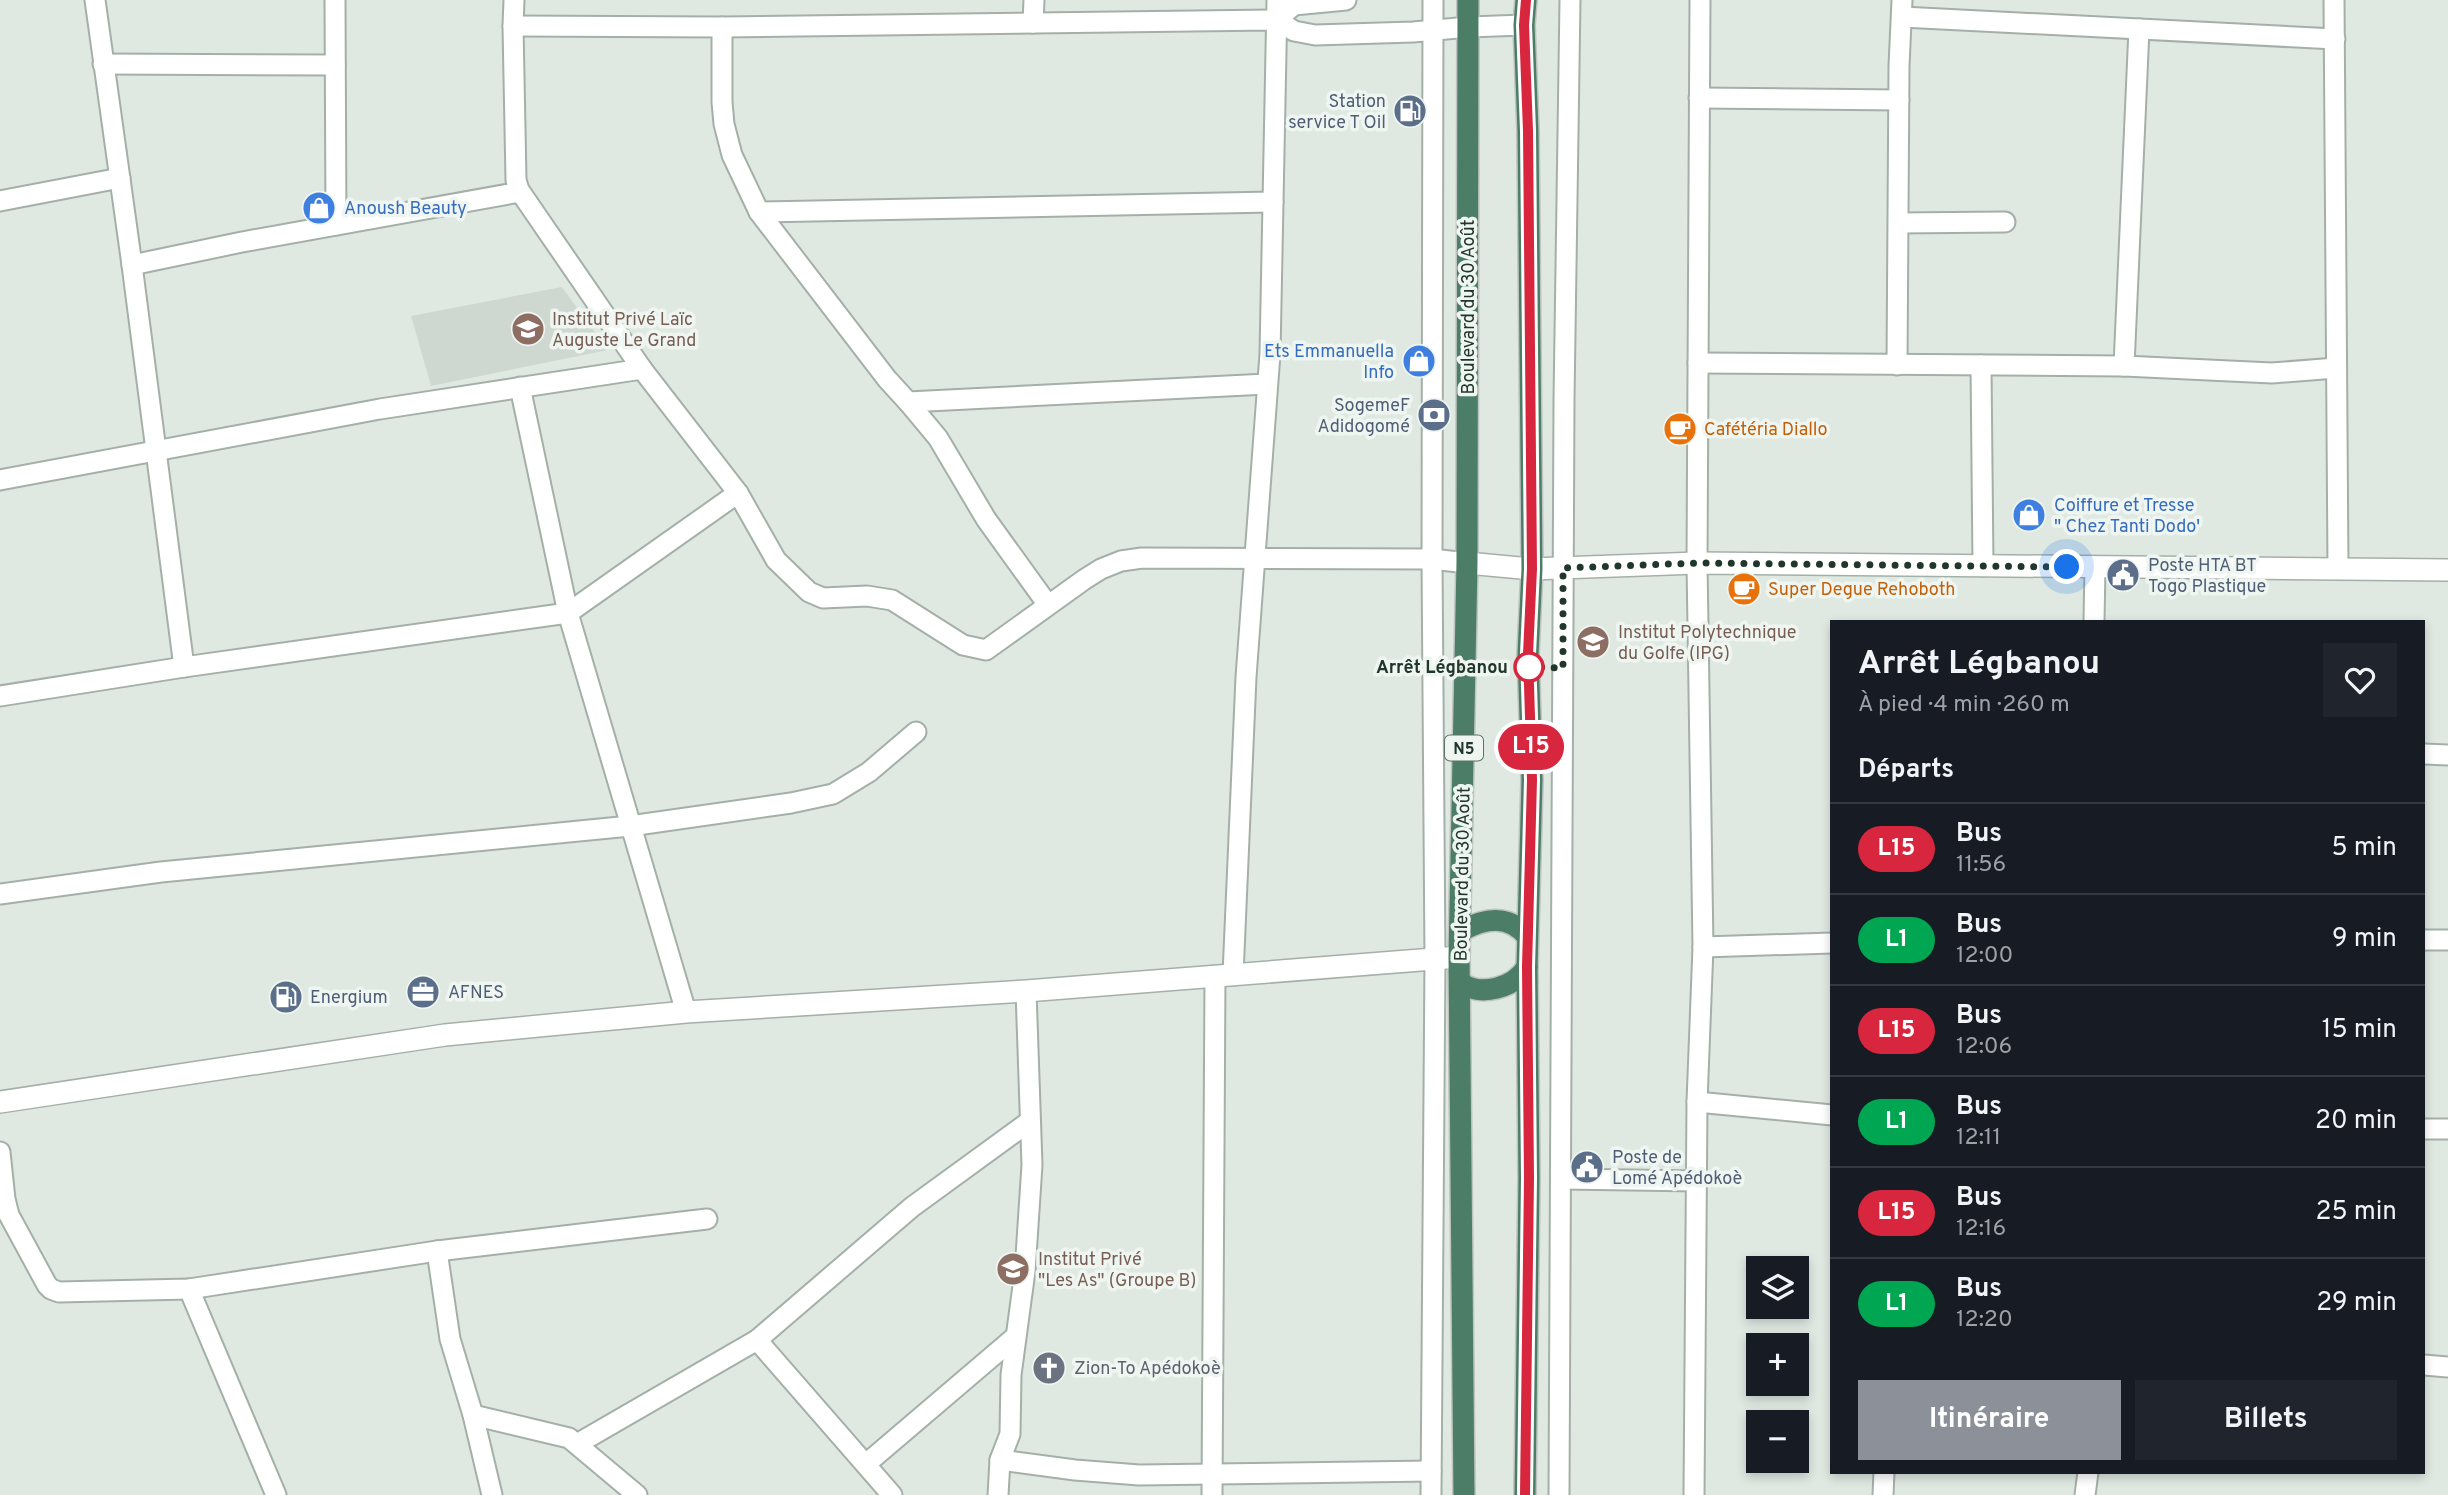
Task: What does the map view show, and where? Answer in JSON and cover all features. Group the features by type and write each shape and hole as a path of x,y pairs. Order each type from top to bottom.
{"highway":[{"name":"Boulevard du 30 Août","path":"1464,1495 1459,957 1468,563 1468,0"},
{"path":"1525,1495 1529,1178 1527,936 1532,780 1528,654 1532,569 1528,131 1524,25 1526,0"},
{"path":"1461,931 1473,924 1500,921 1513,923 1527,936"},
{"path":"1461,983 1469,988 1499,987 1514,982 1527,967"}],"street":[{"path":"95,0 184,667"},
{"path":"335,0 337,225"},
{"path":"514,0 516,180 520,192 642,369 738,493 776,560 809,592 823,598 867,596 892,600 963,645 986,650 1101,569 1121,561 1142,558 1432,559 1532,569 1698,563 2448,570"},
{"path":"1033,23 1034,0"},
{"path":"1212,1495 1224,975 1267,384 1277,0"},
{"path":"1278,20 1294,5 1346,0"},
{"path":"1431,1495 1435,959 1432,559 1433,0"},
{"path":"1559,1495 1563,568 1570,0"},
{"path":"1695,1495 1697,1102 1703,947 1698,563 1700,0"},
{"path":"2334,0 2338,569"},
{"path":"1898,365 1902,8 2139,29 2335,39"},
{"path":"513,26 722,27 1278,20 1294,31 1315,35 1524,25"},
{"path":"722,27 724,124 732,155 759,212 887,379 938,438 986,519 1048,605"},
{"path":"2124,366 2139,29"},
{"path":"103,64 335,65"},
{"path":"1699,98 1899,100"},
{"path":"0,201 120,178"},
{"path":"132,265 520,192"},
{"path":"759,212 1273,202"},
{"path":"1899,223 2005,222"},
{"path":"1698,363 2124,366 2272,373 2336,368"},
{"path":"1981,365 1983,566"},
{"path":"0,480 380,409 642,369"},
{"path":"908,402 1267,384"},
{"path":"520,387 568,612 686,1012"},
{"path":"0,696 568,612 738,493"},
{"path":"2094,620 2095,567"},
{"path":"0,894 161,872 630,826 778,805 832,794 869,772 916,732"},
{"path":"2425,754 2448,755"},
{"path":"2425,940 2448,940"},
{"path":"1703,947 1830,943"},
{"path":"0,1102 445,1035 686,1012 1026,991 1459,957"},
{"path":"998,1495 1000,1460 1010,1434 1011,1375 1028,1246 1032,1165 1026,991"},
{"path":"1697,1102 1830,1115"},
{"path":"577,1444 757,1340 912,1207 1030,1121"},
{"path":"2425,1129 2448,1129"},
{"path":"0,1152 9,1215 51,1289 60,1292 189,1289 437,1251 707,1219"},
{"path":"1562,1179 1697,1181"},
{"path":"437,1251 450,1339 473,1415 492,1495"},
{"path":"189,1289 276,1495"},
{"path":"866,1464 1015,1337"},
{"path":"757,1340 892,1495"},
{"path":"2425,1365 2448,1367"},
{"path":"473,1415 569,1438 637,1495"},
{"path":"1000,1460 1139,1475 1431,1471"},
{"path":"1883,1495 1884,1474"},
{"path":"2085,1495 2088,1474"}],"shaded area":[{"path":"562,287 608,350 431,386 411,316"}],"bus line":[{"name":"L15","path":"1525,1495 1529,1178 1527,967 1532,780 1528,654 1532,569 1528,131 1524,25 1526,0"}],"place":[{"name":"Station service T Oil","path":"1410,111"},
{"name":"Anoush Beauty","path":"319,208"},
{"name":"Institut Privé Laïc Auguste Le Grand","path":"528,329"},
{"name":"Ets Emmanuella Info","path":"1419,361"},
{"name":"SogemeF Adidogomé","path":"1434,415"},
{"name":"Cafétéria Diallo","path":"1680,429"},
{"name":"Coiffure et Tresse \" Chez Tanti Dodo'","path":"2029,515"},
{"name":"Poste HTA BT Togo Plastique","path":"2123,575"},
{"name":"Super Degue Rehoboth","path":"1744,589"},
{"name":"Institut Polytechnique du Golfe (IPG)","path":"1593,642"},
{"name":"Arrêt Légbanou","path":"1529,667"},
{"name":"AFNES","path":"423,992"},
{"name":"Energium","path":"286,997"},
{"name":"Poste de Lomé Apédokoè","path":"1587,1167"},
{"name":"Institut Privé \"Les As\" (Groupe B)","path":"1013,1269"},
{"name":"Zion-To Apédokoè","path":"1049,1368"}],"route":[{"path":"1529,667 1563,668 1563,568 1698,563 2067,567"}]}
